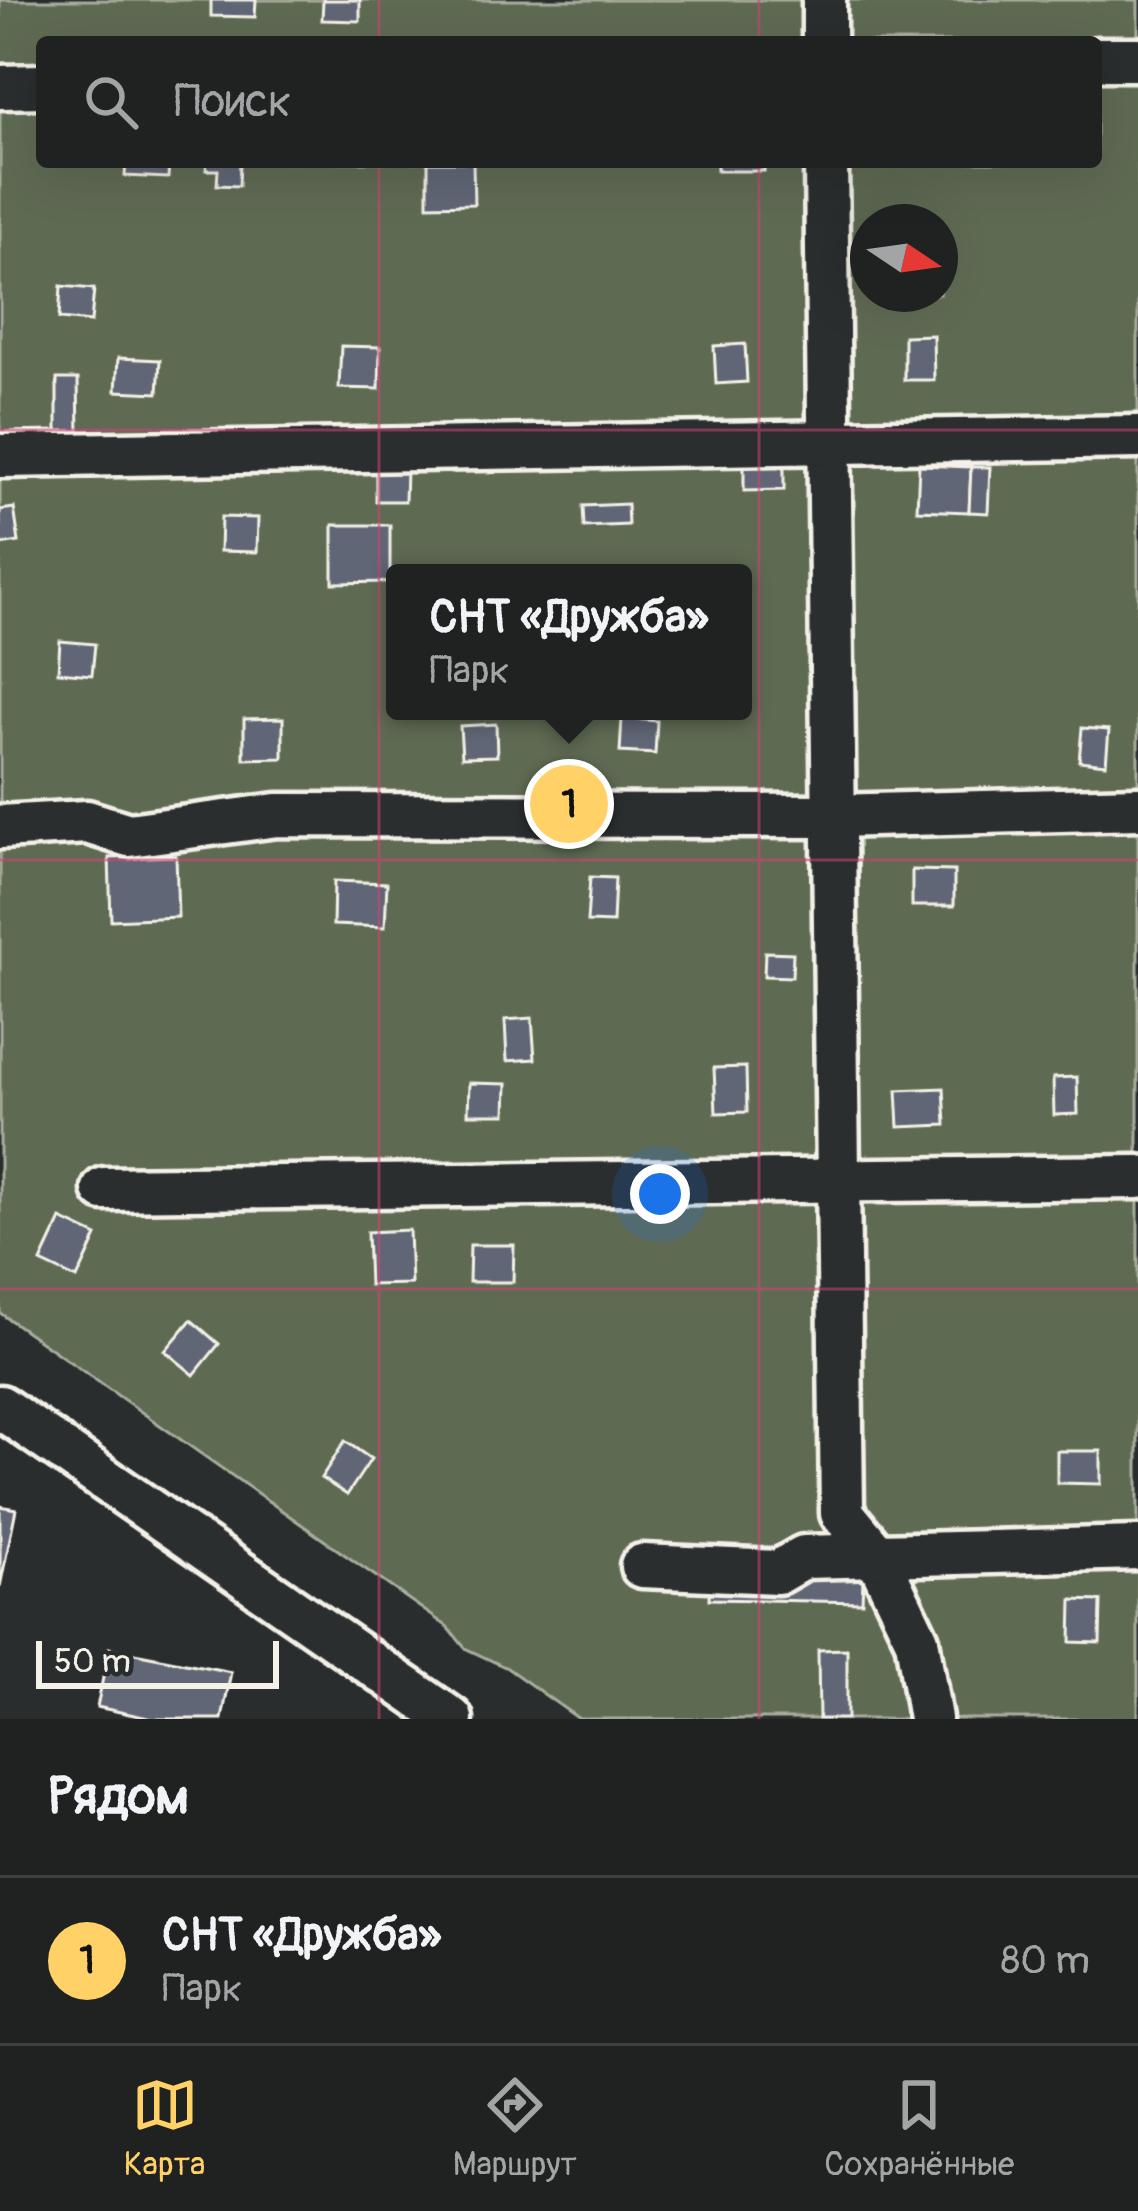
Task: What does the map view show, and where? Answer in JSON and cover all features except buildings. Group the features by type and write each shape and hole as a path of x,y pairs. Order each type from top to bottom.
{"street":[{"path":"824,0 824,36"},
{"path":"1102,59 1138,58"},
{"path":"0,87 36,86"},
{"path":"826,168 842,1513 876,1554 917,1640 930,1719"},
{"path":"0,456 1138,437"},
{"path":"0,827 87,822 129,835 277,815 834,815 1138,808"},
{"path":"104,1189 1138,1177"},
{"path":"0,1407 451,1719"},
{"path":"641,1566 778,1572 804,1557 1138,1548"}],"green space":[{"path":"0,0 1138,0 1138,1719 579,1719 507,1668 465,1648 448,1627 0,1313"}],"place":[{"name":"СНТ «Дружба»","path":"569,804"}]}
